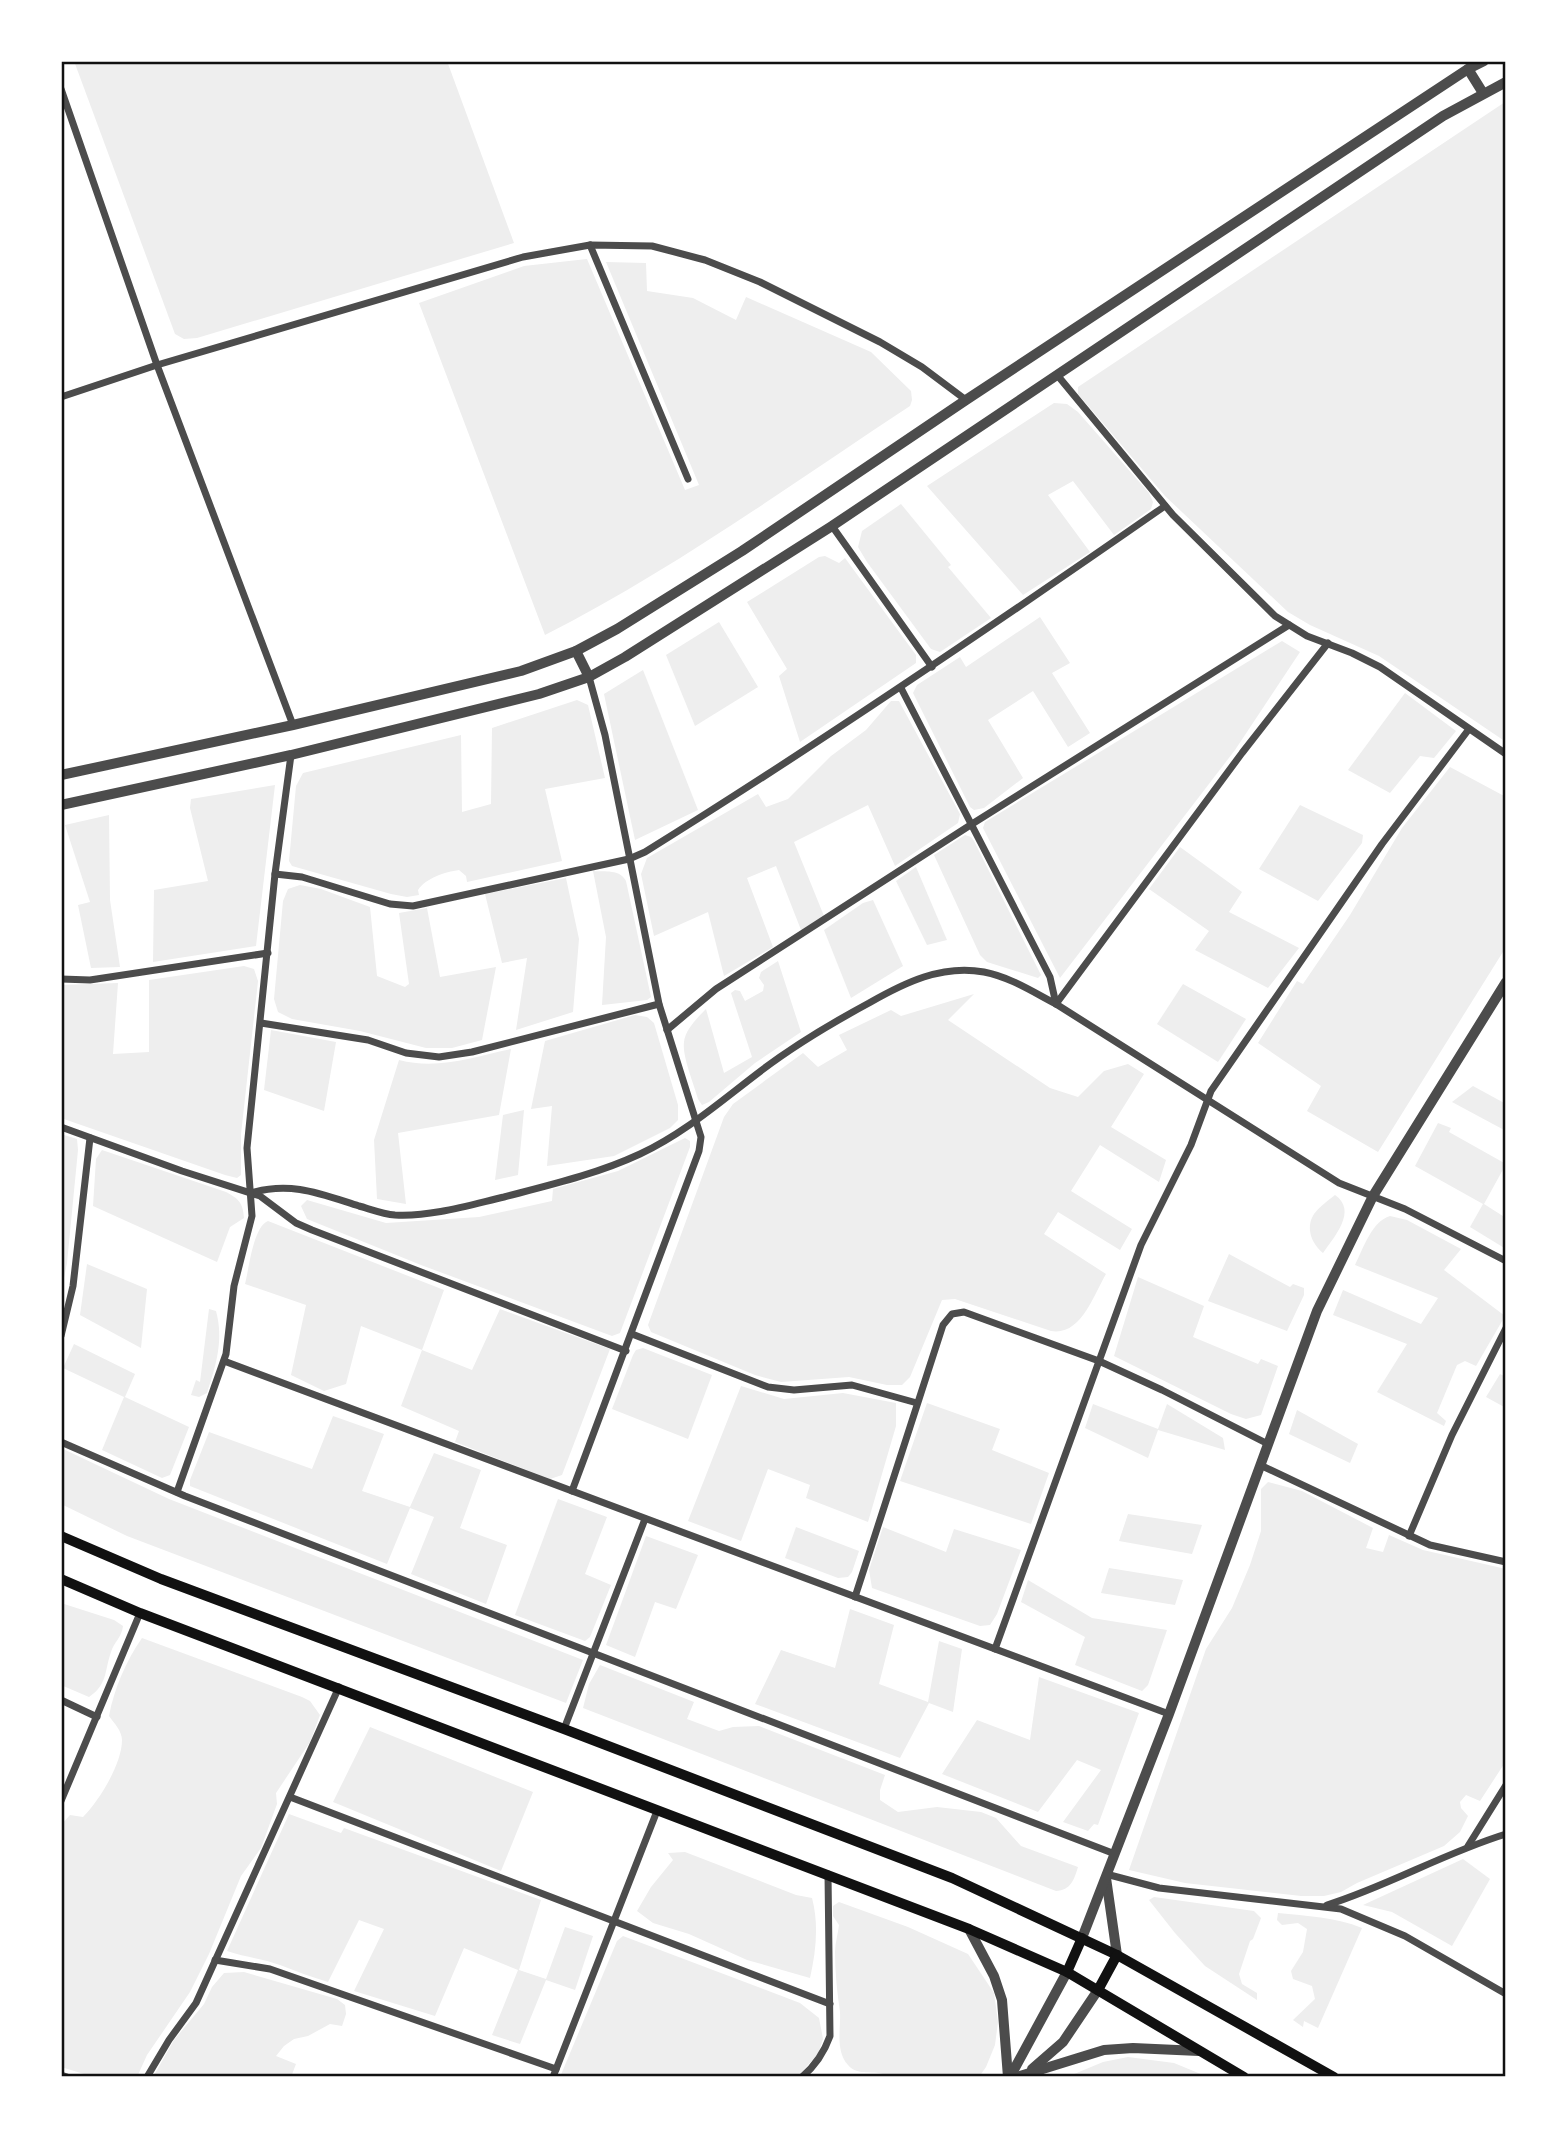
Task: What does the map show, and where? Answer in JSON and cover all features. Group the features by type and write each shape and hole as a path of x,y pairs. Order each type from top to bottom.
{"main road":[{"path":"61,1536 161,1579 564,1729 931,1870 1117,1955 1334,2077"},
{"path":"61,1579 140,1613 970,1929 1067,1972 1244,2077"},
{"path":"1067,1972 1082,1938"},
{"path":"1098,1990 1117,1955"}],"street":[{"path":"61,775 293,725 521,671 576,651 617,629 742,551 1466,65 1484,61"},
{"path":"1466,65 1483,93"},
{"path":"61,805 291,755 539,694 589,677 832,526 1432,124 1506,82"},
{"path":"61,89 157,365 293,725"},
{"path":"61,397 157,365 523,257 590,245 652,246 705,260 760,282 901,354 966,400"},
{"path":"590,245 688,479"},
{"path":"1058,376 1165,506 1256,597 1289,625 1307,636 1380,667 1506,754"},
{"path":"275,874 302,877 390,904 413,906 629,859 645,852 761,780 901,688 1165,506"},
{"path":"832,526 932,667"},
{"path":"667,1030 716,989 1289,625"},
{"path":"1056,1004 1242,753 1328,643"},
{"path":"572,1491 699,1151 701,1137 659,1004 605,735 589,677 576,651"},
{"path":"901,688 1050,977 1056,1004"},
{"path":"995,1649 1141,1245 1183,1163 1211,1091 1382,844 1469,729"},
{"path":"177,1492 224,1361 234,1286 252,1216 247,1148 275,874 291,755"},
{"path":"61,979 107,978 268,953"},
{"path":"251,1193 271,1187 292,1187 394,1215 466,1206 576,1179 640,1154 697,1121 811,1036 914,979 947,972 983,972 1023,986 1056,1004 1339,1183 1405,1209 1506,1261"},
{"path":"1082,1938 1317,1311 1373,1196 1506,982"},
{"path":"261,1023 368,1040 406,1053 439,1057 472,1052 659,1004"},
{"path":"61,1127 260,1196 296,1223 312,1230 626,1351"},
{"path":"61,1336 73,1286 90,1138"},
{"path":"855,1597 943,1325 952,1314 964,1312 1099,1361 1151,1384 1268,1444"},
{"path":"1409,1536 1452,1434 1506,1328"},
{"path":"632,1334 768,1387 794,1390 852,1385 917,1403"},
{"path":"224,1361 1168,1714"},
{"path":"61,1441 177,1492 1115,1854"},
{"path":"1261,1465 1430,1545 1506,1562"},
{"path":"564,1729 645,1519"},
{"path":"61,1801 140,1613"},
{"path":"147,2077 196,2003 339,1687"},
{"path":"61,1700 97,1717"},
{"path":"1468,1846 1506,1785"},
{"path":"290,1797 830,2004"},
{"path":"215,1960 271,1969 554,2073 657,1811"},
{"path":"1323,1906 1376,1888 1468,1846 1506,1834"},
{"path":"805,2076 825,2051 830,2036 828,1874"},
{"path":"1106,1874 1159,1888 1341,1909 1380,1923 1506,1994"},
{"path":"1106,1874 1117,1955"},
{"path":"970,1929 999,1988 1005,2013 1009,2077"},
{"path":"1009,2077 1067,1972"},
{"path":"1017,2077 1028,2073 1054,2052 1098,1990"},
{"path":"1017,2077 1104,2050 1199,2051"},
{"path":"61,2075 67,2077"}],"shaded area":[{"path":"74,61 447,61 514,243 197,338 184,339 175,334"},
{"path":"1505,102 1506,742 1379,656 1310,625 1288,612 1165,496 1078,394 1078,387"},
{"path":"587,259 685,490 699,485 606,262 646,263 647,291 693,298 736,320 746,297 871,352 911,391 912,400 910,406 685,555 593,610 545,635 419,303 524,266"},
{"path":"1054,403 1067,404 1078,412 1149,493 1153,502 1151,509 1114,535 1073,481 1048,495 1090,552 1023,595 927,486"},
{"path":"901,504 951,565 948,567 991,618 940,652 931,649 858,547 862,531"},
{"path":"825,556 839,563 845,558 916,655 916,663 800,742 779,676 787,669 747,602 819,557"},
{"path":"1040,617 1070,663 1052,673 1090,733 1068,747 1033,691 988,720 1023,778 984,808 974,810 970,807 913,693 917,685 960,657 966,667"},
{"path":"719,622 758,687 695,726 666,655"},
{"path":"1282,641 1300,652 1235,750 1060,978 983,828 985,822"},
{"path":"643,670 698,810 635,840 604,694"},
{"path":"1405,693 1456,731 1434,758 1420,756 1390,793 1348,770"},
{"path":"577,700 588,705 605,778 545,789 562,861 467,882 466,876 459,870 454,871 431,879 418,890 419,895 407,897 292,866 289,861 296,786 303,773 461,735 462,812 491,804 492,728"},
{"path":"891,701 899,701 960,814 958,823 895,866 868,805 794,842 824,916 801,930 776,866 747,878 773,947 724,976 708,912 654,936 641,874 647,858 758,794 766,807 788,799 831,756 866,730"},
{"path":"1450,767 1506,797 1506,947 1378,1152 1307,1111 1321,1086 1258,1043 1297,981 1303,984 1350,915 1402,828"},
{"path":"275,785 256,946 153,962 154,890 208,881 190,808 191,799"},
{"path":"1300,805 1363,835 1362,843 1318,901 1259,869"},
{"path":"109,815 110,900 120,967 91,968 78,905 90,902 65,825"},
{"path":"965,835 974,841 1041,975 1038,978 987,962 980,955 934,855"},
{"path":"1180,847 1242,892 1229,912 1299,948 1268,988 1195,950 1209,931 1149,889"},
{"path":"916,867 947,940 927,945 896,881"},
{"path":"593,871 616,873 626,881 651,997 647,1000 602,1005 606,937"},
{"path":"566,878 579,939 573,1012 516,1030 527,958 502,963 485,894"},
{"path":"300,885 321,889 370,907 377,976 405,987 409,984 399,913 427,908 440,977 496,967 482,1040 452,1048 426,1048 360,1031 292,1019 278,1012 274,999 283,901 288,889"},
{"path":"873,900 903,966 851,998 824,930 863,903"},
{"path":"778,961 801,1032 755,1063 702,1105 685,1055 684,1042 687,1033 706,1009 724,1073 752,1057 731,993 740,991 745,1001 763,991 764,985 759,978 761,972"},
{"path":"244,966 254,969 258,981 241,1134 241,1175 237,1178 225,1175 61,1118 61,985 118,983 113,1054 149,1052 149,980"},
{"path":"1183,984 1246,1019 1218,1062 1157,1024"},
{"path":"974,994 948,1020 1050,1088 1078,1097 1104,1071 1128,1064 1144,1074 1111,1127 1166,1160 1159,1182 1100,1145 1071,1191 1132,1229 1120,1250 1058,1212 1044,1234 1106,1274 1078,1321 1061,1331 1051,1331 955,1299 942,1300 910,1377 902,1385 887,1385 849,1377 781,1382 755,1375 651,1332 648,1325 724,1117 733,1104 803,1053 818,1067 847,1050 839,1035 891,1010 901,1016"},
{"path":"635,1015 647,1017 654,1023 678,1105 678,1120 670,1128 614,1156 547,1166 552,1106 531,1109 545,1041"},
{"path":"271,1030 336,1042 324,1111 264,1090"},
{"path":"511,1049 499,1115 398,1133 406,1204 377,1199 374,1140 399,1060 442,1063"},
{"path":"1473,1086 1506,1104 1506,1131 1452,1102"},
{"path":"524,1110 518,1175 495,1180 503,1115"},
{"path":"1438,1123 1451,1128 1449,1132 1506,1164 1484,1204 1506,1218 1506,1249 1470,1227 1483,1204 1415,1166"},
{"path":"61,1134 77,1139 78,1150 67,1263 61,1293"},
{"path":"685,1138 690,1141 690,1147 620,1333 612,1336 421,1265 307,1219 301,1206 307,1200 386,1223 479,1217 552,1201 553,1189 618,1171"},
{"path":"102,1150 226,1192 237,1199 243,1209 244,1218 230,1227 217,1262 93,1206 96,1159"},
{"path":"1335,1195 1342,1201 1344,1216 1338,1232 1323,1253 1313,1240 1311,1219 1316,1211"},
{"path":"1390,1216 1407,1220 1461,1249 1444,1270 1505,1316 1476,1366 1465,1361 1457,1365 1437,1413 1446,1421 1444,1426 1377,1392 1407,1344 1333,1315 1343,1290 1421,1324 1438,1298 1355,1265 1373,1229"},
{"path":"268,1221 444,1290 422,1350 361,1326 346,1384 324,1391 291,1375 306,1305 245,1284 255,1240"},
{"path":"1229,1254 1290,1287 1293,1284 1304,1288 1304,1295 1287,1331 1208,1301"},
{"path":"87,1264 147,1289 141,1348 80,1315"},
{"path":"1138,1277 1204,1306 1193,1337 1258,1364 1261,1359 1278,1366 1261,1415 1246,1419 1231,1414 1114,1356"},
{"path":"209,1309 216,1311 219,1342 207,1393 199,1397 191,1395 196,1380 200,1382"},
{"path":"500,1309 610,1349 562,1475 550,1479 455,1442 459,1431 401,1406 422,1350 472,1370"},
{"path":"74,1344 135,1374 125,1397 189,1427 170,1475 162,1478 102,1450 124,1397 63,1368"},
{"path":"643,1348 712,1375 688,1439 612,1409 633,1355 636,1350"},
{"path":"1500,1374 1506,1377 1506,1408 1486,1397"},
{"path":"741,1386 784,1399 843,1393 896,1403 896,1426 868,1522 806,1498 810,1485 768,1469 741,1541 688,1521"},
{"path":"927,1403 1000,1429 992,1450 1049,1473 1031,1524 900,1481"},
{"path":"1093,1404 1158,1429 1167,1404 1223,1438 1225,1450 1158,1430 1148,1458 1085,1428"},
{"path":"1297,1410 1358,1444 1350,1463 1289,1434"},
{"path":"333,1416 384,1434 362,1491 410,1507 434,1453 481,1470 460,1528 507,1545 486,1604 411,1574 434,1517 410,1508 387,1564 190,1486 209,1432 312,1469"},
{"path":"61,1448 169,1499 583,1660 566,1703 127,1536 61,1504"},
{"path":"1268,1482 1302,1491 1373,1528 1366,1548 1383,1552 1389,1535 1423,1550 1506,1569 1506,1761 1480,1801 1466,1795 1460,1802 1461,1808 1468,1816 1460,1832 1444,1846 1341,1892 1324,1896 1301,1896 1185,1883 1129,1870 1206,1649 1232,1608 1250,1565 1261,1531 1261,1489"},
{"path":"558,1499 607,1517 585,1574 611,1585 590,1637 585,1641 515,1615"},
{"path":"1128,1514 1202,1525 1192,1554 1119,1541"},
{"path":"796,1527 859,1551 848,1577 838,1578 785,1558"},
{"path":"883,1527 946,1552 954,1529 1021,1550 997,1614 990,1625 980,1626 872,1588 869,1570"},
{"path":"646,1536 698,1555 676,1609 655,1602 635,1657 606,1645"},
{"path":"1109,1568 1183,1580 1175,1605 1101,1593"},
{"path":"1028,1580 1092,1618 1167,1630 1148,1685 1142,1691 1075,1665 1085,1637 1021,1602"},
{"path":"61,1603 114,1620 123,1626 111,1652 102,1682 89,1697 61,1685"},
{"path":"850,1609 894,1625 879,1684 928,1702 939,1641 962,1649 953,1712 929,1703 900,1758 755,1704 781,1650 835,1668"},
{"path":"142,1638 302,1697 310,1701 320,1715 310,1742 276,1793 277,1804 261,1848 241,1876 190,1992 147,2055 137,2077 94,2077 61,2067 61,1825 70,1815 83,1817 96,1802 114,1771 122,1737 109,1716 121,1676"},
{"path":"600,1665 694,1702 687,1719 719,1731 733,1727 759,1726 885,1775 880,1800 898,1812 937,1807 981,1812 996,1818 1021,1846 1078,1867 1073,1880 1065,1889 1056,1891 583,1708 589,1684"},
{"path":"1039,1677 1139,1713 1098,1825 1094,1824 1088,1831 1063,1822 1101,1770 1077,1760 1038,1812 942,1774 977,1720 1030,1740"},
{"path":"370,1727 533,1792 501,1871 333,1802"},
{"path":"289,1814 341,1833 344,1828 541,1900 519,1970 546,1979 565,1927 593,1936 575,1990 546,1980 520,2044 492,2035 518,1970 464,1948 435,2016 354,1991 384,1929 359,1920 328,1982 274,1963 227,1951"},
{"path":"685,1852 796,1895 812,1898 816,1938 810,1978 747,1960 689,1934 653,1923 637,1911 651,1887 673,1860 668,1853"},
{"path":"1463,1859 1490,1879 1452,1946 1392,1912 1363,1905"},
{"path":"1154,1897 1254,1911 1261,1918 1239,1974 1242,1984 1257,1993 1257,2000 1205,1966 1149,1900"},
{"path":"839,1902 908,1927 968,1954 994,1993 998,2022 995,2045 979,2077 889,2077 880,2073 858,2071 848,2065 840,2046 840,2012 835,1967 839,1925 833,1916 833,1906"},
{"path":"1278,1913 1331,1919 1362,1928 1318,2028 1304,2021 1303,2027 1293,2020 1315,1999 1312,1986 1293,1979 1291,1971 1303,1952 1307,1929 1298,1923 1282,1925 1277,1920"},
{"path":"623,1936 800,2003 819,2018 823,2039 818,2054 797,2077 560,2077 617,1941"},
{"path":"244,1972 337,1999 345,2005 346,2014 342,2026 330,2024 284,2046 276,2056 296,2064 291,2077 153,2077 174,2040 204,2004 212,1987 224,1973"},
{"path":"1128,2057 1174,2063 1208,2077 1067,2077 1103,2062"}]}
